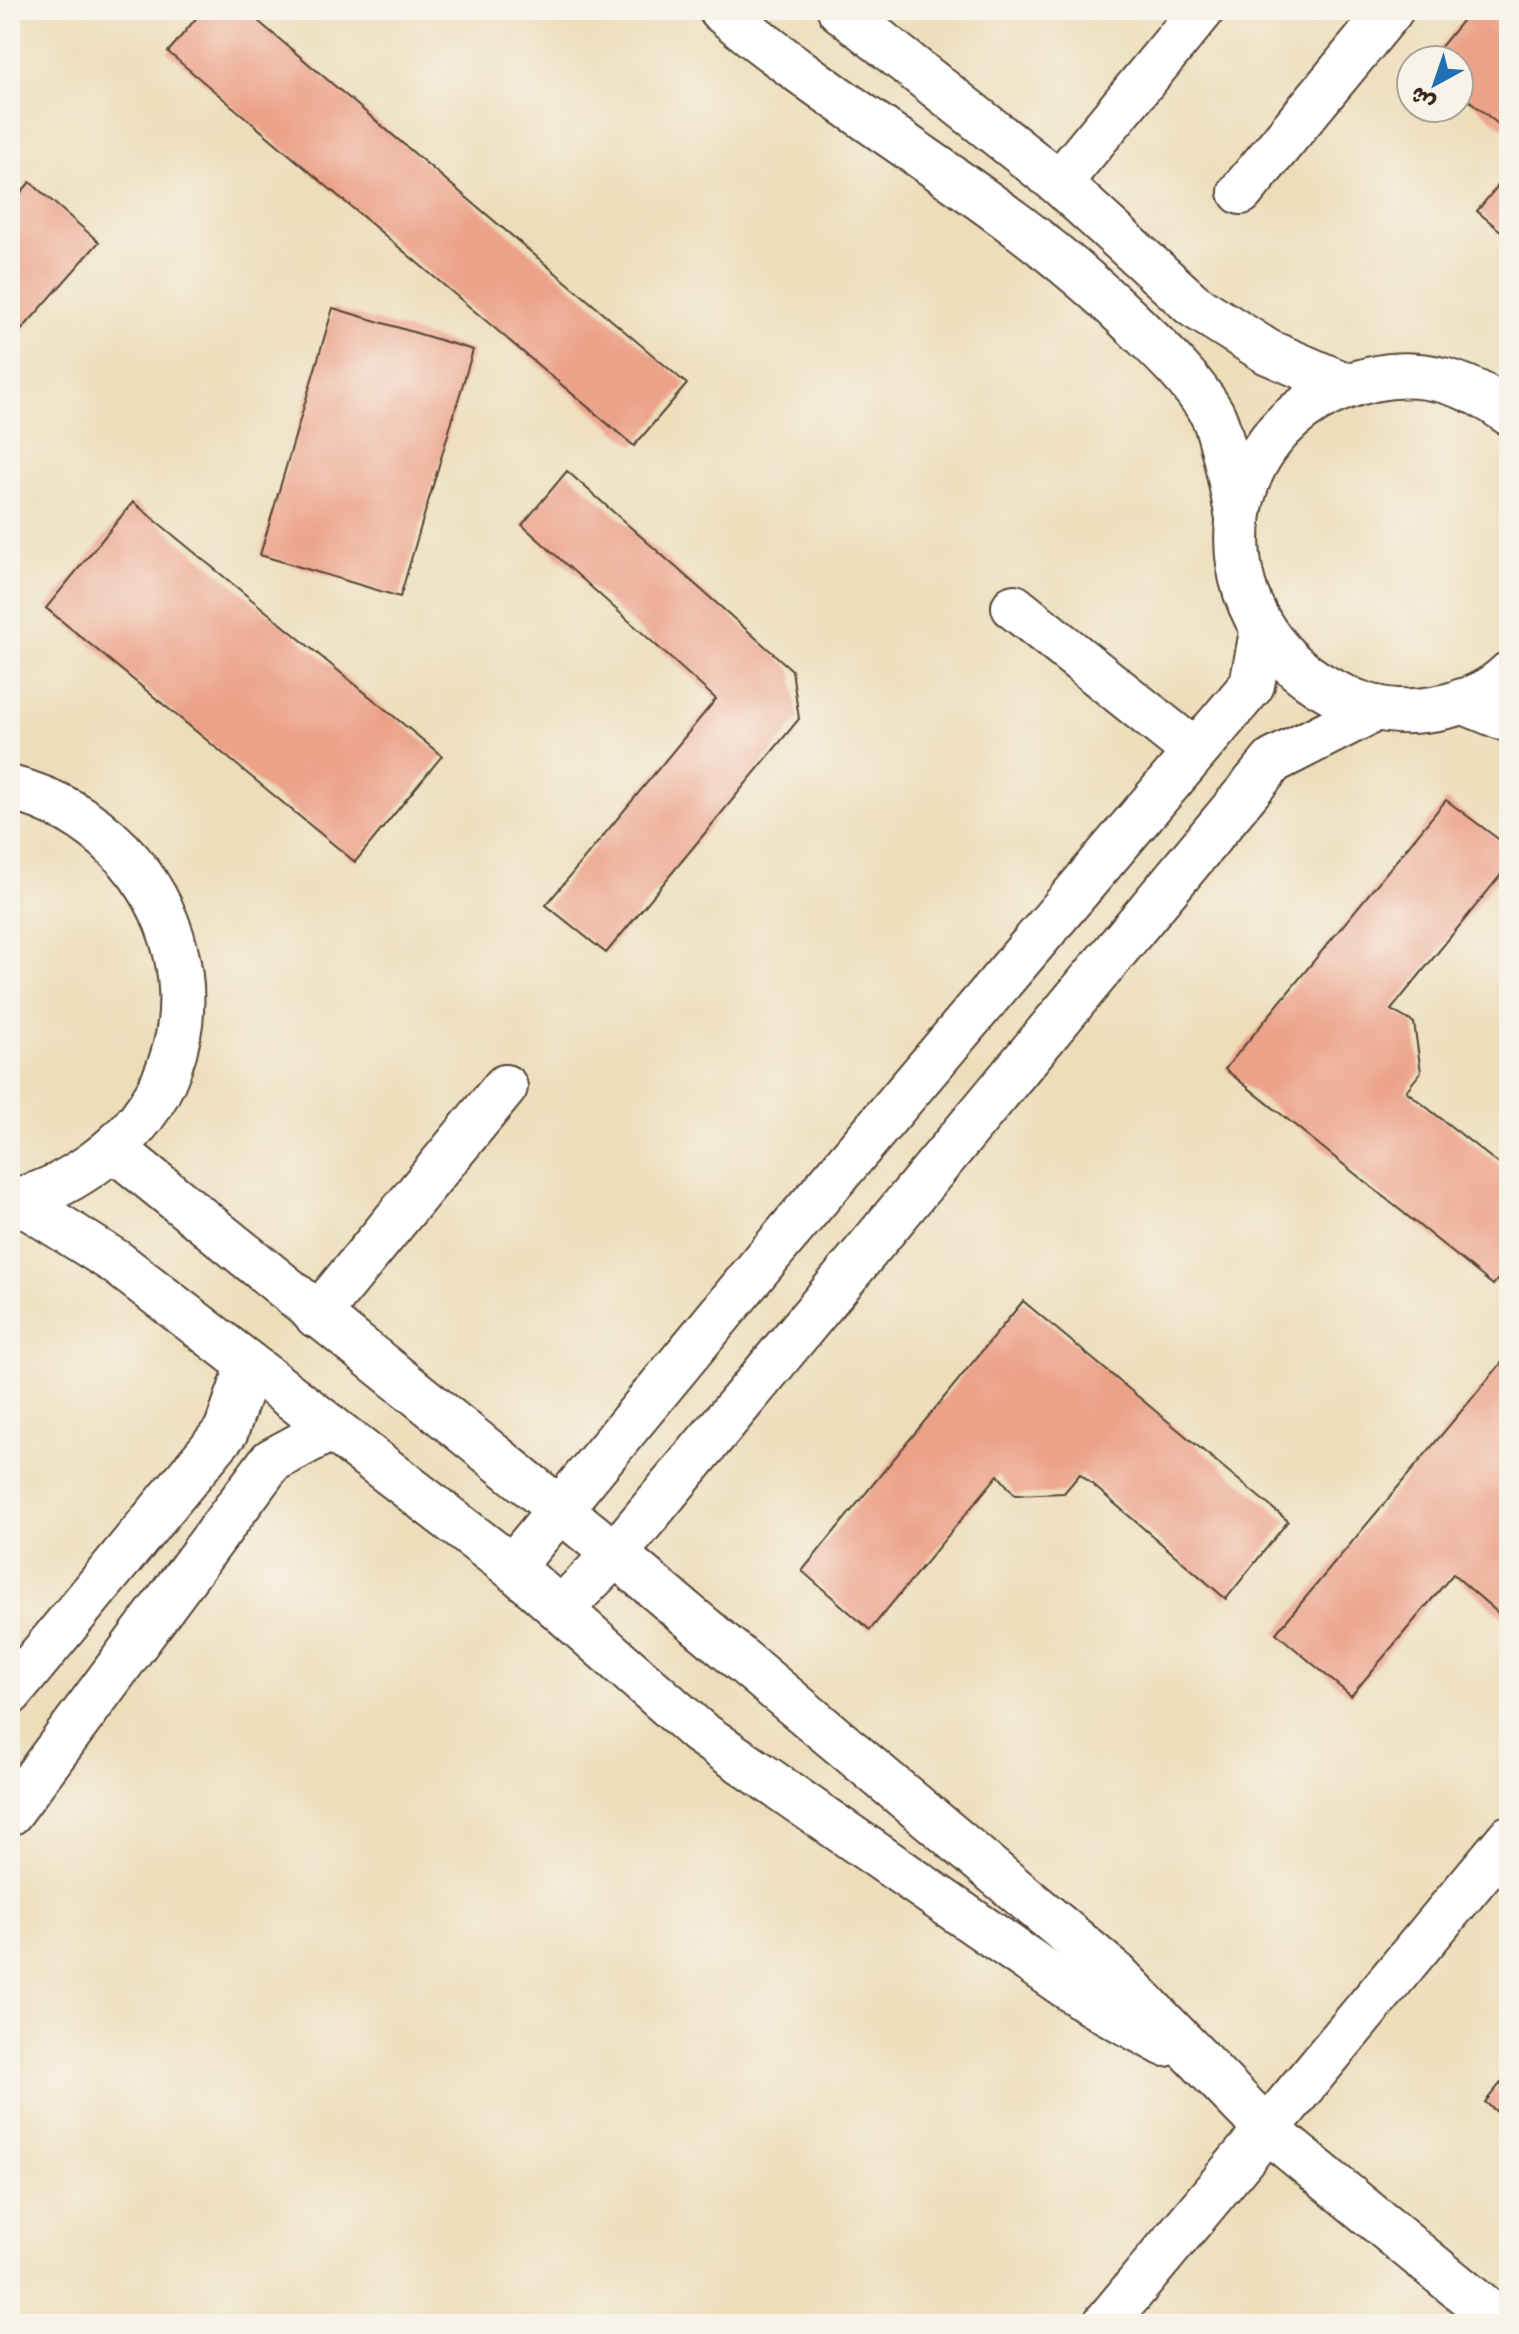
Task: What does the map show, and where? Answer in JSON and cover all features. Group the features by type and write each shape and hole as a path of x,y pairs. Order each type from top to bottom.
{"street":[{"path":"721,10 773,54 1040,242 1092,284 1164,354 1212,413 1238,517"},
{"path":"840,10 1059,183 1112,228 1193,305 1268,352 1345,385"},
{"path":"1059,183 1202,10"},
{"path":"1241,192 1391,10"},
{"path":"1509,413 1487,396 1441,378 1392,375 1345,385 1306,406 1273,436 1250,475 1238,517 1237,556 1245,596 1262,632 1284,659 1311,682 1343,698 1377,708 1420,711 1462,701 1509,674"},
{"path":"1462,386 1509,376"},
{"path":"1014,607 1194,751"},
{"path":"512,1567 1252,685 1262,632"},
{"path":"1462,701 1509,720"},
{"path":"561,1609 615,1554 1273,761 1377,708"},
{"path":"10,788 60,804 104,832 131,860 164,914 179,963 180,1014 169,1064 147,1110 114,1149 69,1180 12,1201"},
{"path":"317,1316 505,1087"},
{"path":"114,1149 615,1554 1117,1975 1266,2129 1503,2324"},
{"path":"12,1201 116,1262 512,1567 699,1732 1092,2004 1205,2066"},
{"path":"10,1693 226,1431 249,1365"},
{"path":"10,1813 271,1461 330,1429"},
{"path":"1105,2324 1509,1838"}],"building":[{"path":"203,10 245,10 687,384 634,446 168,52"},
{"path":"1471,10 1509,10 1509,133 1475,105 1475,44 1443,44"},
{"path":"1509,172 1509,238 1477,211"},
{"path":"30,182 99,242 10,343 10,205"},
{"path":"333,308 473,350 400,597 260,555"},
{"path":"567,471 792,670 799,719 606,953 546,905 716,699 522,525"},
{"path":"133,502 442,756 355,862 46,608"},
{"path":"1446,800 1509,847 1509,865 1391,1010 1414,1023 1421,1072 1406,1091 1509,1172 1509,1266 1493,1285 1225,1069"},
{"path":"1023,1301 1288,1521 1226,1599 1080,1474 1064,1493 1015,1495 998,1475 870,1630 802,1571"},
{"path":"1509,1354 1509,1610 1503,1617 1453,1574 1351,1696 1276,1633"},
{"path":"1509,2073 1509,2122 1485,2102"}]}
